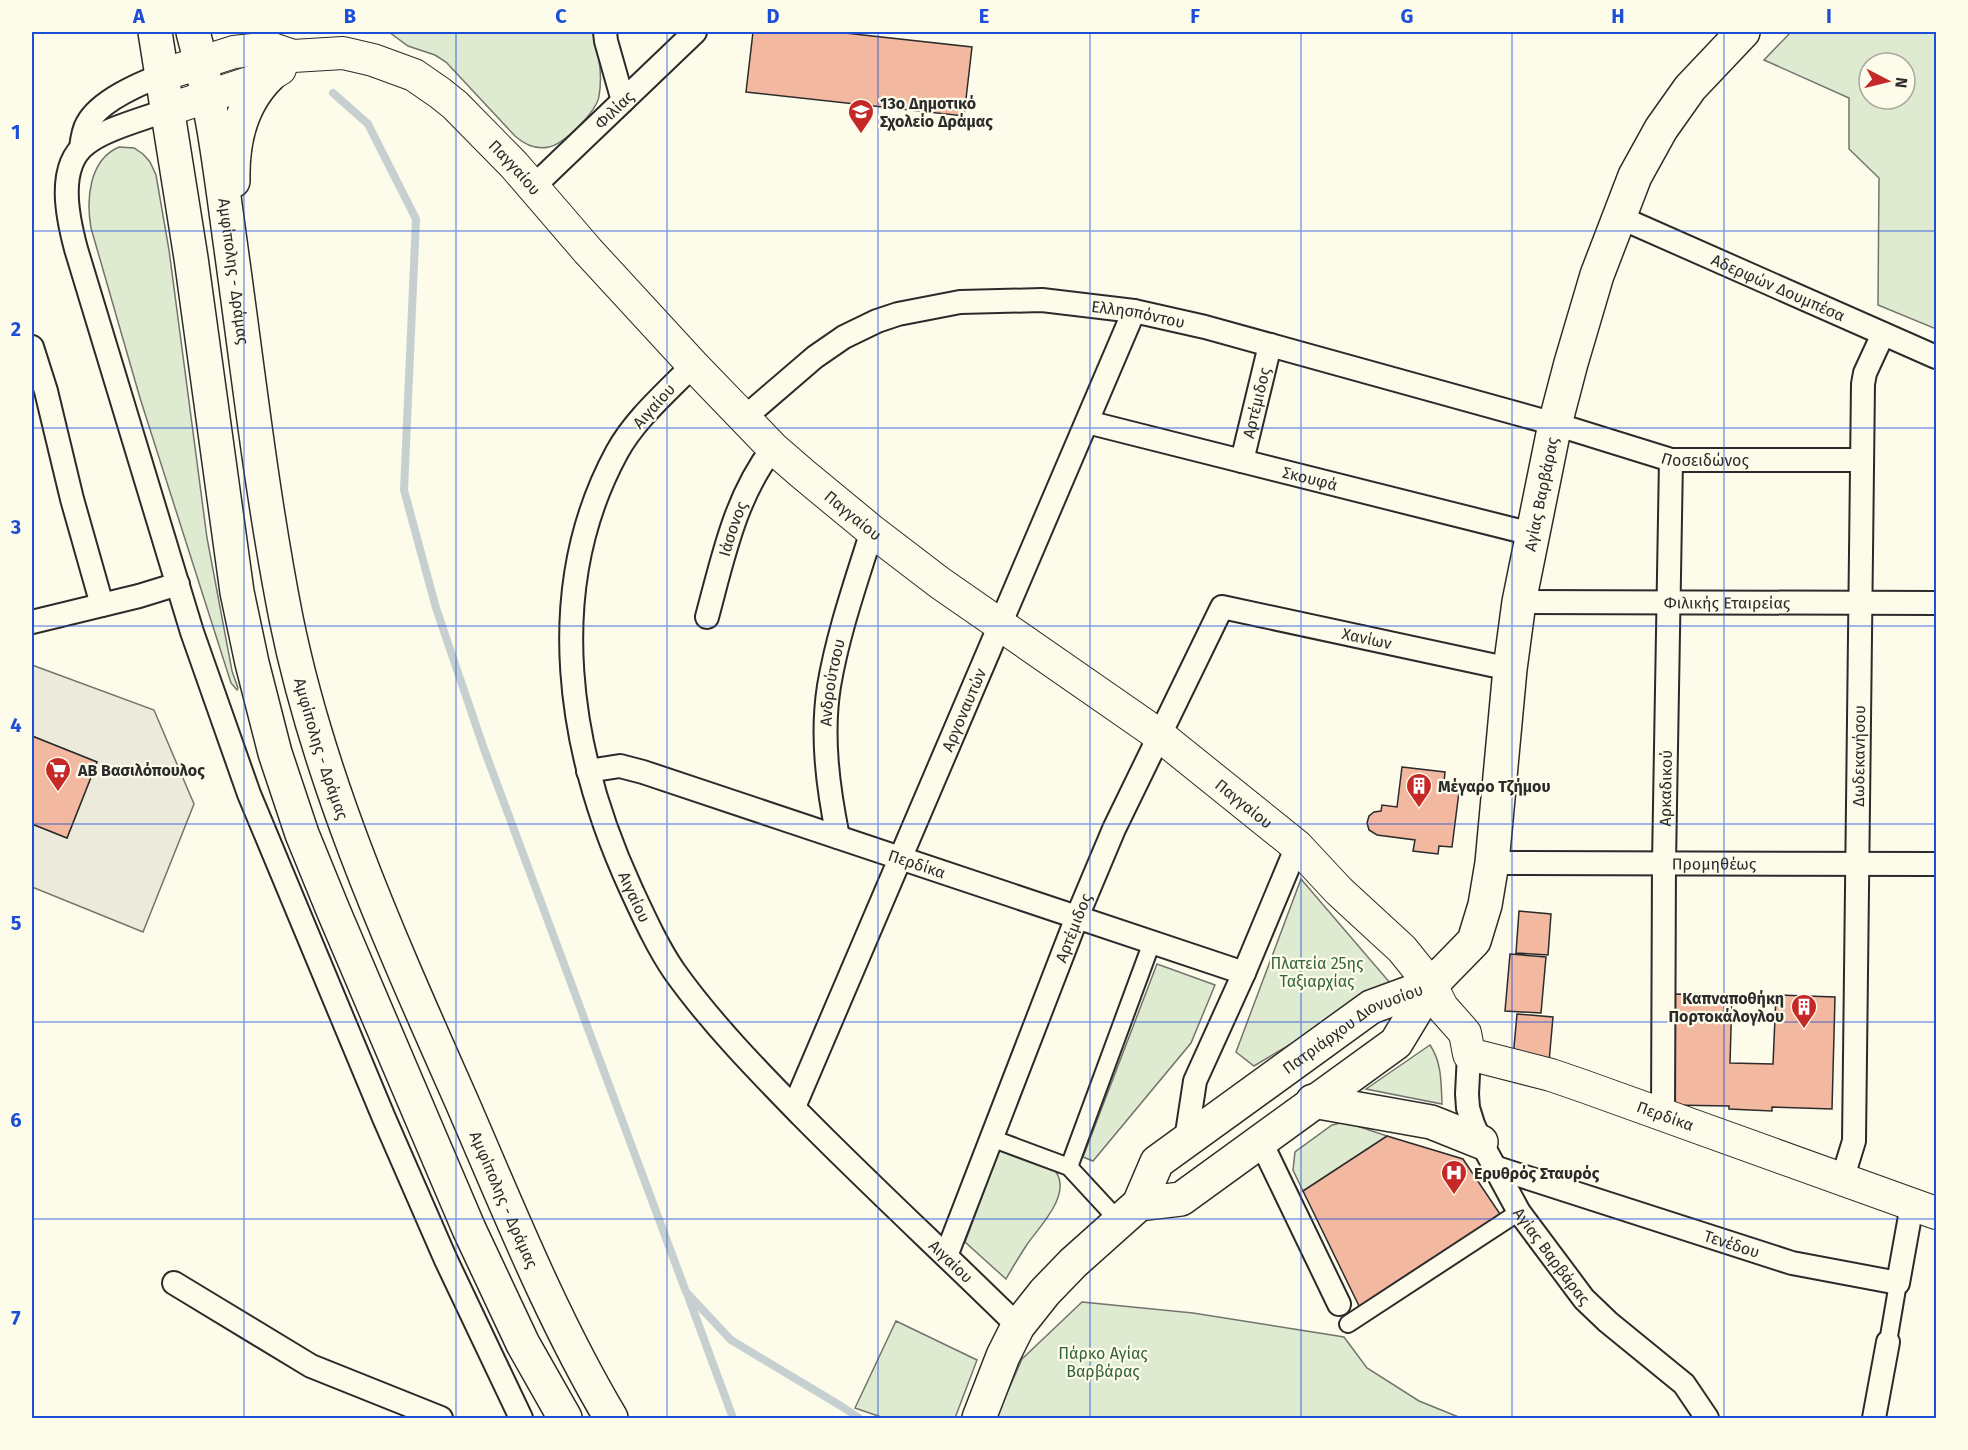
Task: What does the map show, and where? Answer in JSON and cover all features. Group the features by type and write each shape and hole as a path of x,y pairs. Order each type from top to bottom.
{"main road":[{"path":"155,32 191,258 237,592 256,682 283,780 333,910 469,1229 523,1344 565,1419"},
{"name":"Αγίας Βαρβάρας","path":"1431,985 1474,941 1485,905 1492,863 1510,669 1532,534 1555,424 1597,275 1635,176 1661,129 1690,88 1743,32"},
{"path":"162,75 196,47 234,52 263,48 276,49 282,66"},
{"name":"Αμφίπολης - Δράμας","path":"196,47 225,200 268,513 286,617 304,696 350,836 417,1000 567,1341 611,1419"},
{"name":"Παγγαίου","path":"282,66 326,53 343,53 399,68 422,80 455,105 533,187 588,251 693,365 773,448 872,531 940,583 1159,735 1297,846 1339,891 1402,949 1431,985"},
{"path":"167,110 282,66"},
{"path":"244,341 233,162 242,117 255,92 282,66"},
{"path":"1431,985 1442,1007 1465,1033 1469,1054"},
{"name":"Πατριάρχου Διονυσίου","path":"1129,1213 1181,1199 1396,1043 1431,985"},
{"name":"Πατριάρχου Διονυσίου","path":"979,1419 1003,1356 1018,1326 1032,1307 1073,1263 1129,1213 1157,1162 1371,1007 1431,985"},
{"name":"Περδίκα","path":"1469,1054 1551,1075 1924,1209"},
{"path":"1314,1101 1431,1122 1487,1155"}],"street":[{"path":"605,32 623,101"},
{"name":"Φιλίας","path":"533,187 695,32"},
{"path":"162,75 123,94 94,115 87,124 81,148 66,184 66,210 70,227 178,584 233,749 282,877 422,1205 521,1419"},
{"path":"81,148 96,138 167,110"},
{"name":"Αδερφών Δουμπέσα","path":"1619,217 1936,357"},
{"name":"Ελλησπόντου","path":"744,418 814,357 860,328 897,314 960,302 1003,300 1055,301 1134,311 1270,345 1555,424"},
{"name":"Αργοναυτών","path":"794,1107 1134,311"},
{"name":"Δωδεκανήσου","path":"1842,1180 1854,1140 1861,460 1865,373 1883,334"},
{"name":"Αρτέμιδος","path":"1242,460 1270,345"},
{"path":"32,347 46,391 72,499 102,605"},
{"name":"Αιγαίου","path":"693,365 643,418 618,450 603,479 586,522 579,548 573,589 572,651 578,722 588,771 610,843 668,962 727,1035 794,1107 1018,1326"},
{"name":"Σκουφά","path":"1087,422 1532,534"},
{"name":"Ποσειδώνος","path":"1555,424 1671,460 1861,460"},
{"name":"Ιάσονος","path":"706,617 744,495 761,463 773,448"},
{"name":"Αρκαδικού","path":"1664,1115 1664,863 1671,460"},
{"name":"Ανδρούτσου","path":"837,837 831,802 826,744 829,687 849,604 872,531"},
{"path":"32,622 178,584"},
{"name":"Φιλικής Εταιρείας","path":"1520,602 1936,603"},
{"name":"Αρτέμιδος","path":"946,1256 1077,917 1114,829 1222,607"},
{"name":"Χανίων","path":"1222,607 1510,669"},
{"name":"Περδίκα","path":"588,771 620,766 643,772 1244,973"},
{"path":"1186,1140 1195,1082 1297,846"},
{"name":"Προμηθέως","path":"1492,863 1936,864"},
{"path":"1069,1167 1152,942"},
{"name":"Αγίας Βαρβάρας","path":"1469,1054 1468,1108 1487,1155 1519,1212 1584,1299 1608,1322 1684,1384 1707,1419"},
{"path":"991,1138 1069,1167 1129,1213"},
{"path":"1260,1140 1344,1314 1519,1212"},
{"name":"Τενέδου","path":"1487,1155 1792,1263 1898,1282"},
{"path":"1874,1419 1898,1282 1924,1209"},
{"path":"174,1283 311,1366 411,1413 441,1419"}],"green space":[{"path":"389,32 594,32 600,71 599,96 586,118 563,140 549,147 530,146 515,136 446,62 435,55 408,46"},
{"path":"1791,32 1936,32 1936,329 1878,305 1879,178 1849,149 1849,98 1764,60"},
{"path":"119,147 134,148 143,154 156,175 169,250 207,538 237,690 231,683 140,398 91,228 89,205 92,182 101,161"},
{"name":"Πλατεία 25ης Ταξιαρχίας","path":"1301,879 1391,984 1254,1066 1236,1052"},
{"path":"1157,964 1215,985 1191,1043 1093,1161 1083,1157"},
{"path":"1430,1045 1439,1066 1442,1104 1366,1089"},
{"path":"1345,1122 1387,1136 1303,1191 1293,1170 1295,1152 1332,1125"},
{"path":"1000,1148 1052,1168 1060,1181 1060,1191 1051,1212 1006,1279 965,1242"},
{"name":"Πάρκο Αγίας Βαρβάρας","path":"1082,1302 1193,1313 1344,1337 1367,1368 1419,1401 1461,1418 996,1418 1022,1359"},
{"path":"896,1321 977,1360 955,1418 884,1418 855,1408"}],"shaded area":[{"path":"32,665 154,710 194,804 143,932 32,887 32,824 67,838 97,762 32,736"}],"building":[{"path":"753,32 836,32 972,47 964,116 746,92"},
{"name":"ΑΒ Βασιλόπουλος","path":"32,736 97,762 67,838 32,824"},
{"name":"Μέγαρο Τζήμου","path":"1402,767 1445,772 1444,782 1460,784 1452,847 1439,846 1438,854 1413,851 1415,840 1377,835 1369,830 1367,823 1369,816 1381,811 1382,805 1397,807"},
{"path":"1519,911 1551,914 1548,955 1516,953"},
{"path":"1510,954 1546,957 1541,1013 1505,1011"},
{"name":"Καπναποθήκη Πορτοκάλογλου","path":"1674,994 1732,995 1730,1063 1773,1064 1776,995 1835,997 1832,1109 1772,1107 1772,1111 1729,1109 1729,1106 1671,1105"},
{"path":"1517,1014 1553,1017 1549,1062 1513,1058"},
{"path":"1387,1136 1463,1159 1500,1214 1360,1308 1303,1191"}],"waterway":[{"path":"333,93 368,124 416,219 404,490 436,608 484,749 686,1292 731,1340 859,1418"},
{"path":"688,1296 733,1418"}],"place":[{"name":"13ο Δημοτικό Σχολείο Δράμας","path":"861,135"},
{"name":"ΑΒ Βασιλόπουλος","path":"58,793"},
{"name":"Μέγαρο Τζήμου","path":"1419,809"},
{"name":"Καπναποθήκη Πορτοκάλογλου","path":"1804,1030"},
{"name":"Ερυθρός Σταυρός","path":"1454,1196"}]}
